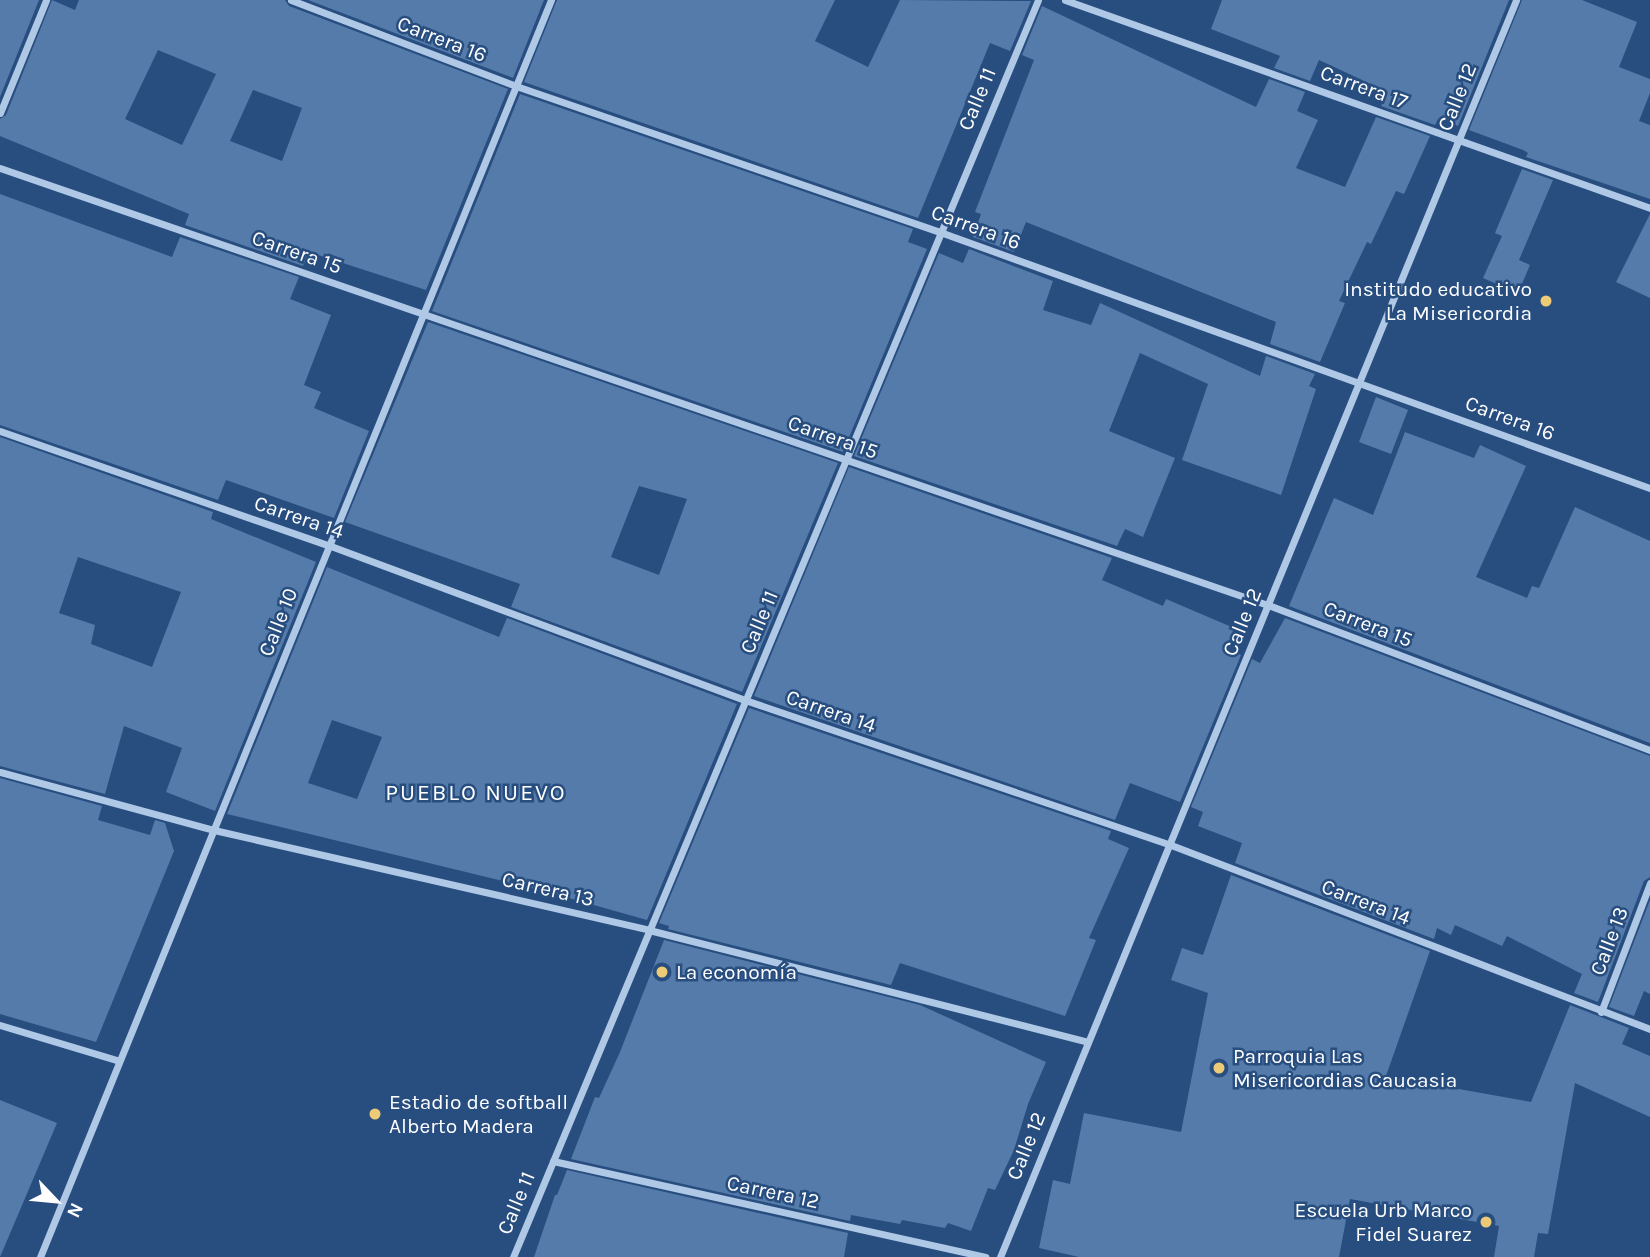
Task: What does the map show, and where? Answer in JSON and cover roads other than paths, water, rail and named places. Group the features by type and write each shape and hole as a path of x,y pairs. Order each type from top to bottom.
{"street":[{"path":"0,113 46,0"},
{"name":"Carrera 16","path":"290,0 516,86 940,233 1650,488"},
{"name":"Calle 10","path":"40,1257 117,1060 214,830 551,0"},
{"name":"Calle 11","path":"513,1257 1038,0"},
{"name":"Carrera 17","path":"1065,0 1650,208"},
{"name":"Calle 12","path":"1000,1257 1516,0"},
{"name":"Carrera 15","path":"0,168 1268,605 1650,750"},
{"name":"Carrera 14","path":"0,430 328,545 745,700 1171,845 1650,1029"},
{"name":"Carrera 13","path":"0,772 214,830 649,930 1088,1042"},
{"name":"Calle 13","path":"1601,1012 1650,883"},
{"path":"0,1025 117,1060"},
{"name":"Carrera 12","path":"553,1161 985,1257"}],"place":[{"name":"Institudo educativo La Misericordia","path":"1546,301"},
{"name":"La economía","path":"662,972"},
{"name":"Parroquia Las Misericordias Caucasia","path":"1219,1068"},
{"name":"Estadio de softball Alberto Madera","path":"375,1114"},
{"name":"Escuela Urb Marco Fidel Suarez","path":"1486,1222"}],"district":[{"name":"PUEBLO NUEVO","path":"476,793"}]}
